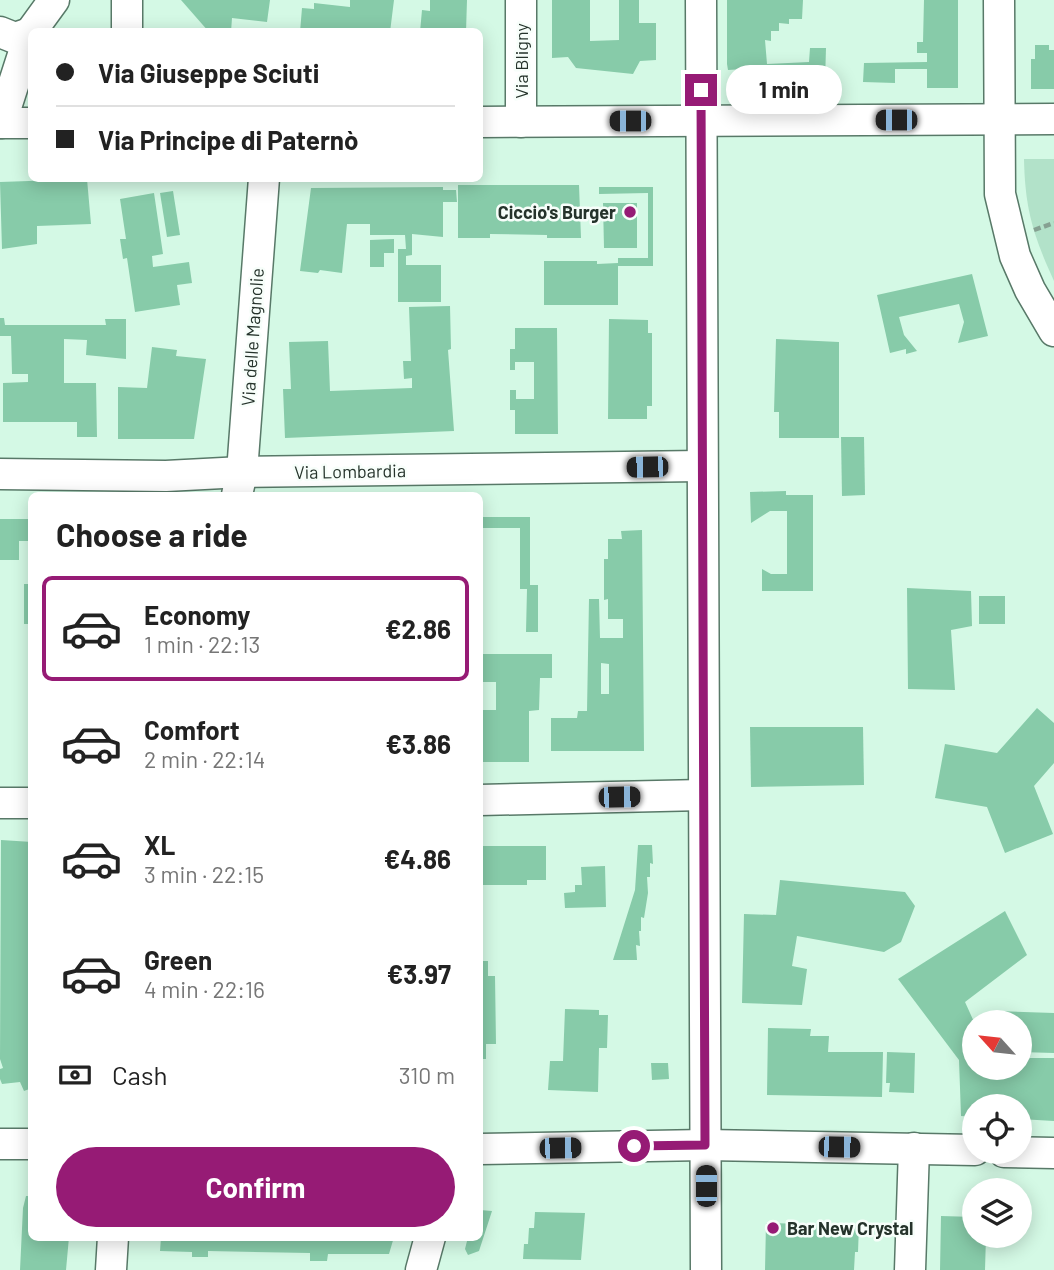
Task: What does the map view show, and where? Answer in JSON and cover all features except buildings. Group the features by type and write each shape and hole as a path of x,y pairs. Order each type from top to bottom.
{"street":[{"path":"34,28 54,0"},
{"path":"127,0 127,28"},
{"name":"Via Bligny","path":"521,0 521,122"},
{"path":"701,0 706,1270"},
{"path":"999,0 1000,194 1009,237 1030,290 1054,331"},
{"path":"0,32 15,38 28,34"},
{"path":"28,39 1,123 28,123"},
{"path":"483,122 1054,119"},
{"name":"Via delle Magnolie","path":"240,484 264,182"},
{"name":"Via Lombardia","path":"0,474 166,476 240,484 701,466"},
{"path":"483,800 703,795"},
{"path":"0,803 28,803"},
{"path":"0,1144 28,1144"},
{"path":"483,1149 705,1145 962,1150"},
{"path":"910,1270 914,1149"},
{"path":"1032,1153 1054,1153"},
{"path":"111,1270 113,1241"},
{"path":"421,1270 429,1241"}],"path":[{"path":"1027,233 1054,223"}],"green space":[{"path":"1024,159 1054,159 1054,281 1031,222"}],"place":[{"name":"Ciccio's Burger","path":"630,212"},
{"name":"Bar New Crystal","path":"773,1228"}],"route":[{"path":"634,1146 705,1145 701,90"}]}
